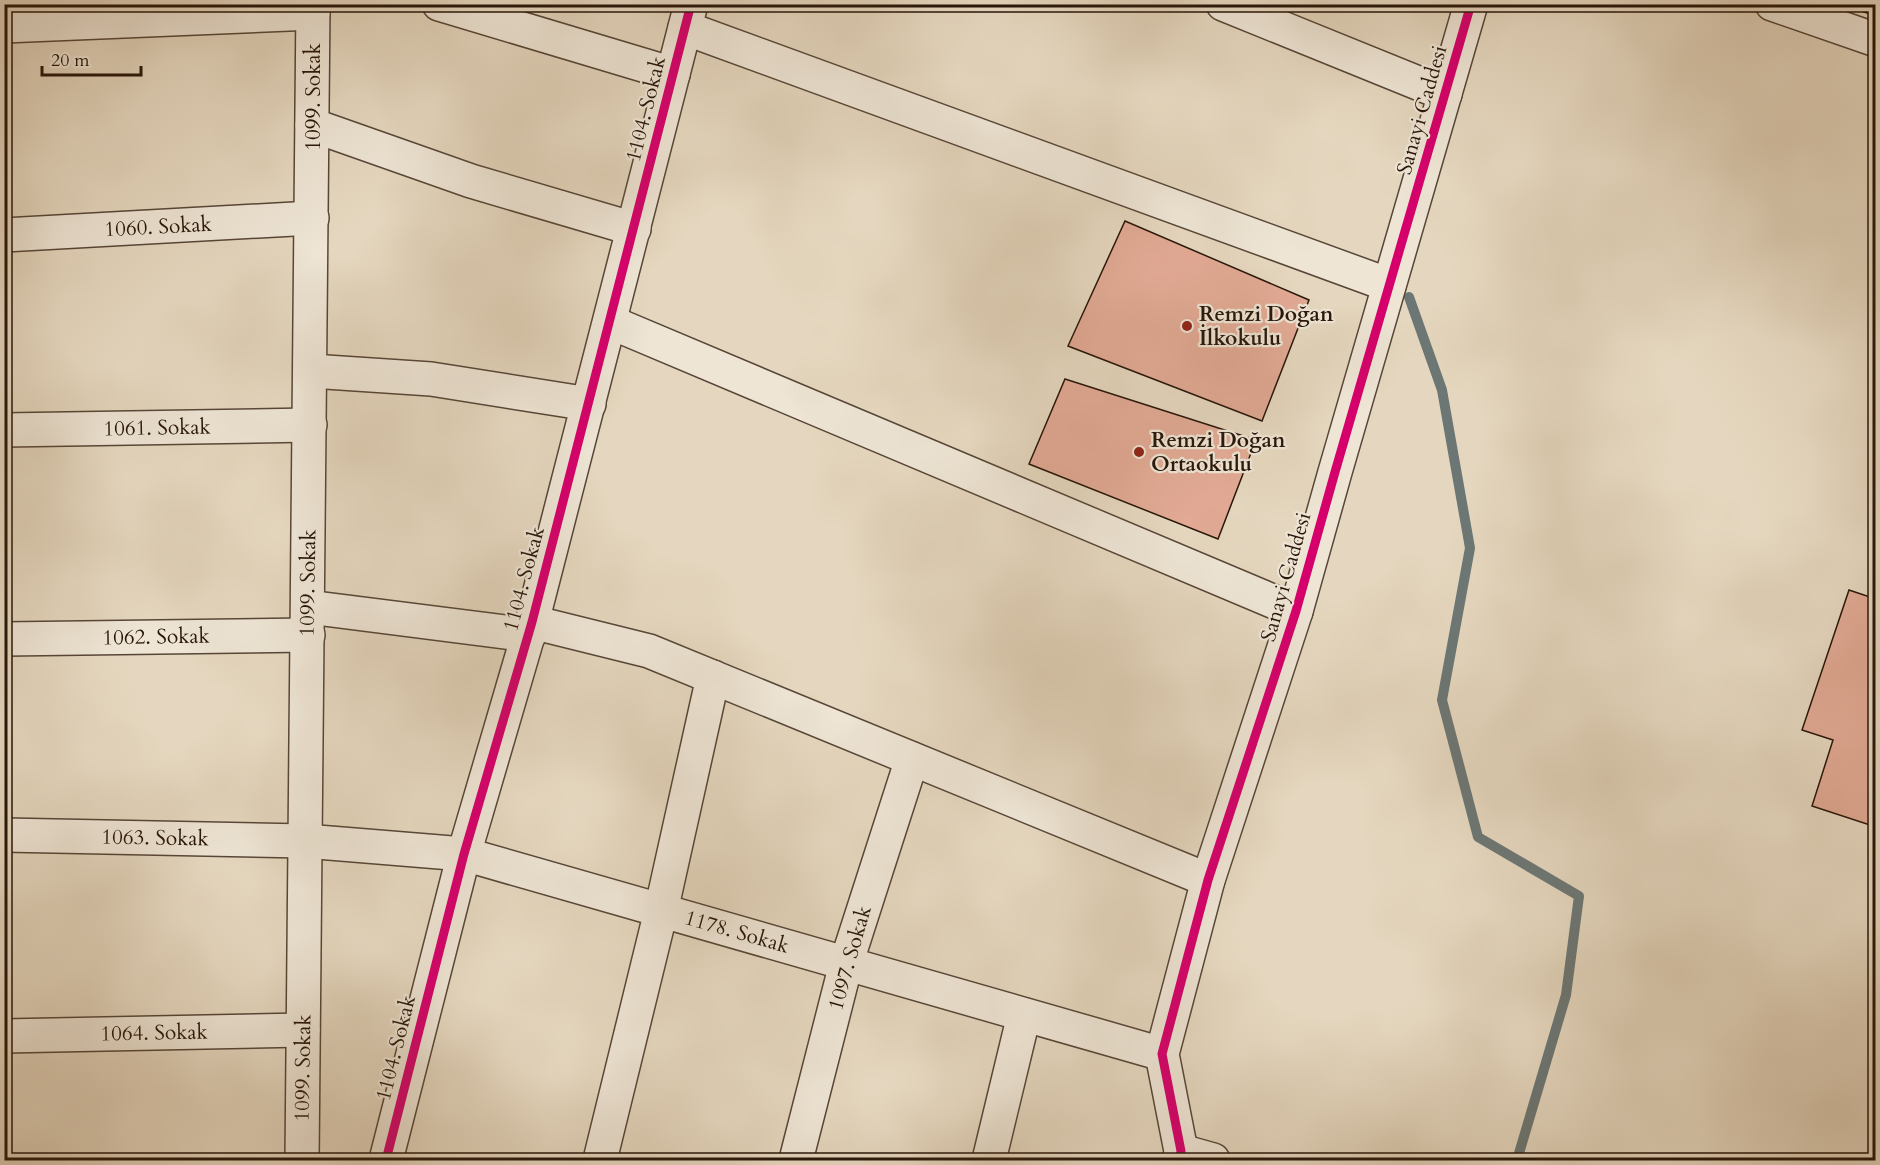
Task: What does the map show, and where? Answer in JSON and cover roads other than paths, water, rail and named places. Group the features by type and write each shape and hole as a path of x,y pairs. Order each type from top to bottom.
{"street":[{"path":"439,4 673,74"},
{"path":"1223,4 1445,94"},
{"name":"Sanayi Caddesi","path":"1180,1156 1162,1054 1208,880 1296,611 1471,4"},
{"path":"1772,4 1875,40"},
{"path":"4,26 313,9"},
{"name":"1099. Sokak","path":"302,1161 313,9"},
{"path":"688,16 1389,285"},
{"name":"1104. Sokak","path":"386,1161 464,854 530,628 688,16"},
{"path":"312,125 471,181 634,229"},
{"name":"1060. Sokak","path":"4,235 312,218"},
{"path":"610,322 1296,611"},
{"path":"311,371 431,379 589,404"},
{"name":"1061. Sokak","path":"4,430 310,425"},
{"name":"1062. Sokak","path":"4,639 308,621 530,628 650,651 1208,880"},
{"path":"600,1161 661,911 713,677"},
{"name":"1097. Sokak","path":"796,1161 846,964 912,759"},
{"name":"1063. Sokak","path":"4,835 305,841"},
{"name":"1178. Sokak","path":"305,841 464,854 1162,1054"},
{"path":"989,1161 1024,1015"},
{"name":"1064. Sokak","path":"4,1036 303,1030"},
{"path":"1180,1156 1213,1161"}],"waterway":[{"path":"1409,297 1442,390 1470,548 1442,700 1478,837 1579,896 1566,995 1517,1160"}],"place":[{"name":"Remzi Doğan İlkokulu","path":"1187,326"},
{"name":"Remzi Doğan Ortaokulu","path":"1139,452"}]}
